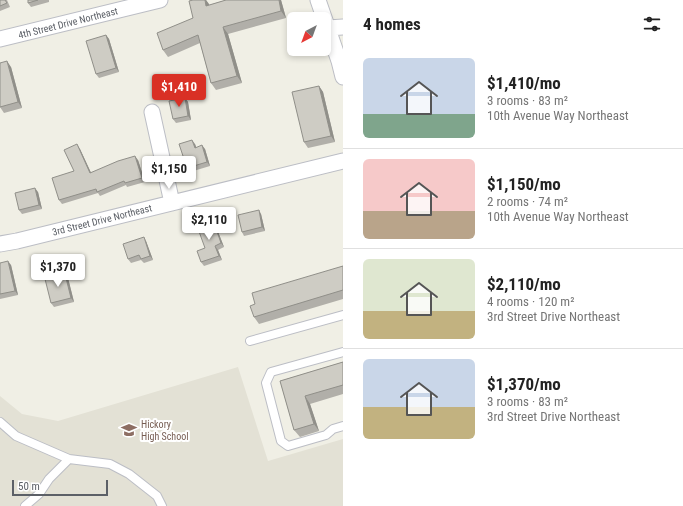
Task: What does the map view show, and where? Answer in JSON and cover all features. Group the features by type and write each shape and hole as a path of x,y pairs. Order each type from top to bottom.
{"street":[{"name":"4th Street Drive Northeast","path":"0,39 121,5 160,0"},
{"path":"318,0 322,12"},
{"path":"331,28 343,27"},
{"path":"331,37 343,77"},
{"path":"152,112 172,203"},
{"name":"3rd Street Drive Northeast","path":"0,244 343,161"}],"lane":[{"path":"250,341 343,315"},
{"path":"343,352 271,372 266,383 281,441 288,446 326,435 333,429 343,426"},
{"path":"0,422 16,436 69,459 110,464 129,474 157,496 162,506"},
{"path":"25,506 39,494 49,479 69,459"}],"shaded area":[{"name":"Hickory High School","path":"238,367 268,461 343,439 343,506 0,506 0,396 22,414 58,421"}],"building":[{"path":"0,0 5,0 7,3 0,6"},
{"path":"28,0 38,0 28,3"},
{"path":"205,0 206,6 226,0 279,0 281,11 223,27 237,76 211,83 198,35 163,50 157,33 193,18 189,1"},
{"path":"106,35 116,68 96,74 86,41"},
{"path":"7,61 18,102 0,107 0,63"},
{"path":"319,86 331,136 304,142 292,92"},
{"path":"185,98 188,116 173,119 169,101"},
{"path":"192,140 195,148 202,145 207,162 187,168 179,144"},
{"path":"77,144 90,173 118,161 135,156 142,178 125,183 124,181 97,192 96,189 59,200 52,178 74,171 64,150"},
{"path":"35,188 39,205 19,210 15,193"},
{"path":"259,210 262,227 242,232 238,215"},
{"path":"213,220 221,243 215,246 219,256 201,262 197,251 205,248 197,226"},
{"path":"144,237 150,256 141,259 139,255 128,259 123,244"},
{"path":"8,261 15,291 0,294 0,263"},
{"path":"343,266 343,290 254,317 250,306 255,304 252,293"},
{"path":"65,274 71,298 51,303 45,279"},
{"path":"343,362 343,385 305,396 314,424 294,430 280,381"}],"place":[{"name":"Hickory High School","path":"129,430"}]}
